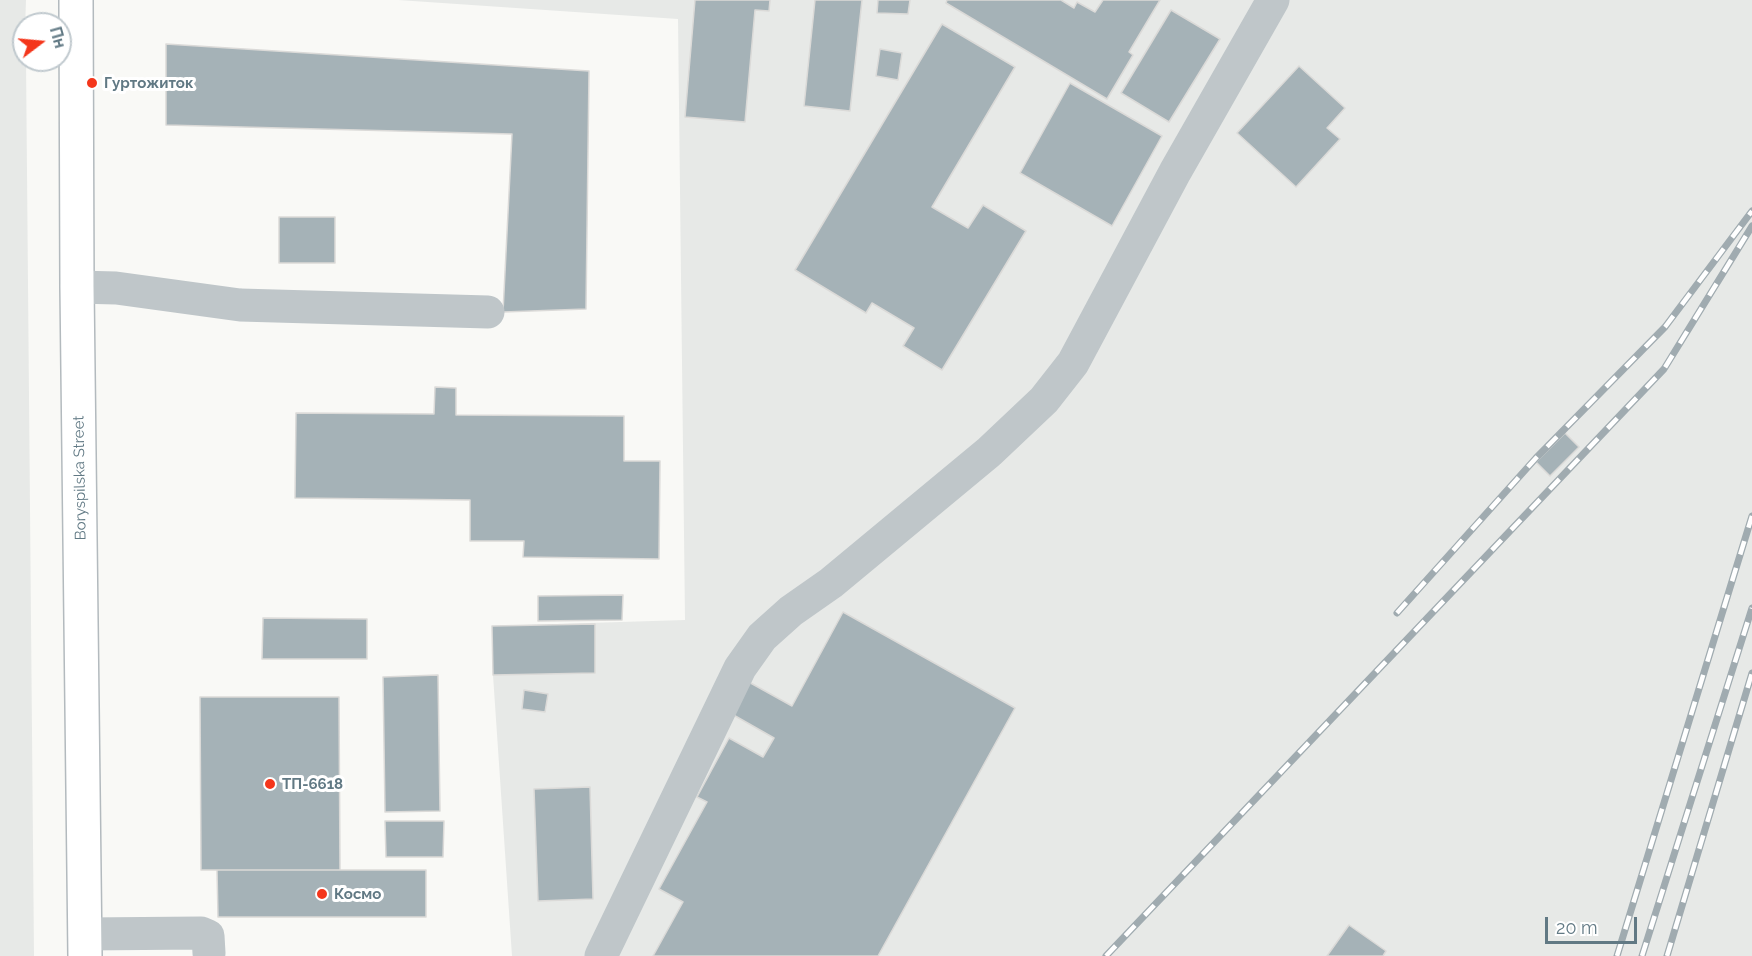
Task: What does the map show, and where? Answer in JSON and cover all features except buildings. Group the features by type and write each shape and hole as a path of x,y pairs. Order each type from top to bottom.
{"main road":[{"name":"Boryspilska Street","path":"76,0 85,945"}],"lane":[{"path":"601,956 746,660 762,637 791,611 831,583 989,452 1044,400 1073,363 1175,172 1274,0"},
{"path":"77,287 116,288 240,305 488,312"},
{"path":"85,945 201,933 208,936 209,952"}],"shaded area":[{"path":"0,0 26,0 26,12 12,12 12,72 26,72 34,956 0,956"},
{"path":"398,0 1752,0 1752,956 512,956 493,675 492,626 685,620 678,19"}],"railway":[{"path":"1397,613 1536,458 1665,327 1752,211"},
{"path":"1106,956 1664,369 1752,226"},
{"path":"1617,956 1752,516"},
{"path":"1642,956 1752,608"},
{"path":"1667,956 1752,673"}],"place":[{"name":"Гуртожиток","path":"92,83"},
{"name":"ТП-6618","path":"270,784"},
{"name":"Космо","path":"322,894"}]}
